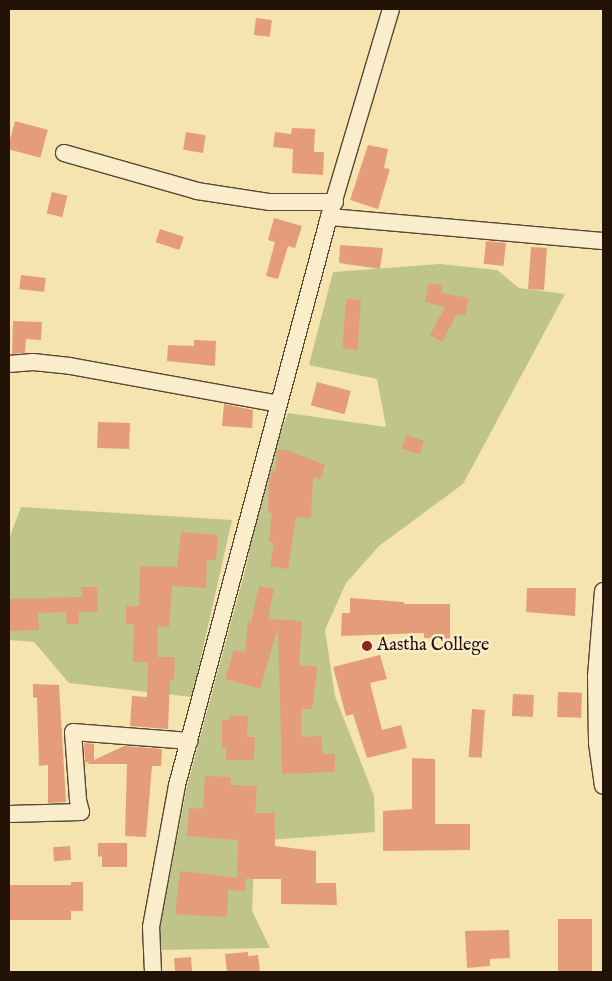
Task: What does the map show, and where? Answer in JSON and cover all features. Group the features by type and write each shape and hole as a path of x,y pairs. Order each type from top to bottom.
{"street":[{"path":"153,972 150,951 155,900 164,844 332,210 391,9"},
{"path":"64,153 197,191 332,210 603,241"},
{"path":"9,364 33,362 70,366 280,404"},
{"path":"603,591 596,676 597,743 603,786"},
{"path":"9,814 81,812 73,732 190,741"}],"green space":[{"path":"440,264 497,270 519,288 565,294 463,484 379,546 346,583 325,630 335,696 374,796 375,832 255,841 252,911 270,948 156,950 187,786 247,563 263,478 288,413 386,427 377,379 309,365 333,272"},
{"path":"21,507 232,520 192,697 69,683 34,642 9,640 9,539"}],"building":[{"path":"256,18 272,20 270,37 254,35"},
{"path":"15,121 48,130 40,158 9,149"},
{"path":"292,128 315,129 314,152 324,152 323,175 292,173 293,149 273,147 275,132 291,134"},
{"path":"186,132 206,135 203,153 183,150"},
{"path":"368,145 388,149 384,168 390,169 378,209 350,200"},
{"path":"52,192 68,196 62,217 47,213"},
{"path":"274,218 302,226 295,248 288,246 278,279 266,276 275,242 268,240"},
{"path":"160,229 184,237 179,250 156,242"},
{"path":"486,241 506,243 503,266 484,264"},
{"path":"340,245 383,248 380,269 339,263"},
{"path":"531,247 547,248 544,290 528,289"},
{"path":"21,275 46,278 44,292 19,289"},
{"path":"429,283 443,286 441,293 469,298 465,316 457,314 442,342 430,335 445,307 425,302"},
{"path":"346,299 361,300 357,350 343,349"},
{"path":"13,321 42,322 41,340 26,339 25,353 12,354"},
{"path":"194,340 216,341 215,366 167,361 168,345 194,346"},
{"path":"317,382 351,391 345,414 311,405"},
{"path":"224,404 253,410 252,428 222,426"},
{"path":"98,422 130,423 129,449 97,448"},
{"path":"406,435 424,441 420,454 402,448"},
{"path":"277,450 287,450 325,465 320,480 313,477 311,518 296,517 288,569 270,566 274,543 269,542 272,513 268,513 269,482 272,471 276,471"},
{"path":"181,532 218,535 216,560 207,560 206,588 172,586 169,627 158,626 157,657 175,657 174,680 170,680 168,729 130,726 132,696 147,697 148,662 133,662 134,624 126,624 126,606 139,606 140,566 177,567"},
{"path":"259,586 274,589 268,619 302,621 299,666 316,666 317,671 312,709 301,709 301,737 321,736 323,754 335,754 335,772 282,774 278,627 260,689 225,679 234,650 245,653 248,621 251,622"},
{"path":"81,587 97,587 98,612 79,612 79,624 67,624 66,612 38,613 39,630 9,631 9,599 82,597"},
{"path":"527,588 576,588 575,616 526,612"},
{"path":"350,598 404,602 404,604 450,604 450,639 424,638 424,633 341,636 342,613 350,613"},
{"path":"380,655 387,679 370,683 382,730 401,725 407,748 367,758 353,714 346,716 333,667"},
{"path":"33,684 59,685 66,802 48,803 48,765 39,766 37,698 33,697"},
{"path":"558,692 582,693 581,718 557,717"},
{"path":"513,694 534,695 533,717 512,716"},
{"path":"472,709 485,710 482,758 469,757"},
{"path":"229,716 248,716 247,737 255,737 254,760 226,760 226,748 222,748 222,720 229,720"},
{"path":"84,743 94,744 94,760 124,746 162,749 161,766 152,766 146,837 125,836 127,764 86,764 90,762 85,762"},
{"path":"412,758 435,759 435,824 470,824 470,850 383,851 383,811 412,809"},
{"path":"205,776 231,777 231,785 257,786 255,813 275,813 275,846 316,851 316,883 336,883 337,905 281,904 281,879 245,879 245,891 228,890 227,917 175,914 180,871 237,878 238,840 187,836 189,808 203,809"},
{"path":"98,843 127,843 127,867 102,867 102,856 98,857"},
{"path":"70,846 71,860 54,861 53,847"},
{"path":"71,882 83,882 83,911 71,911 71,920 9,920 9,885 71,885"},
{"path":"558,919 592,919 592,972 558,972"},
{"path":"509,930 510,958 490,959 490,966 467,968 465,931"},
{"path":"248,952 248,956 258,955 260,972 227,972 225,954"},
{"path":"191,957 192,972 175,972 174,958"}],"place":[{"name":"Aastha College","path":"367,646"}]}
